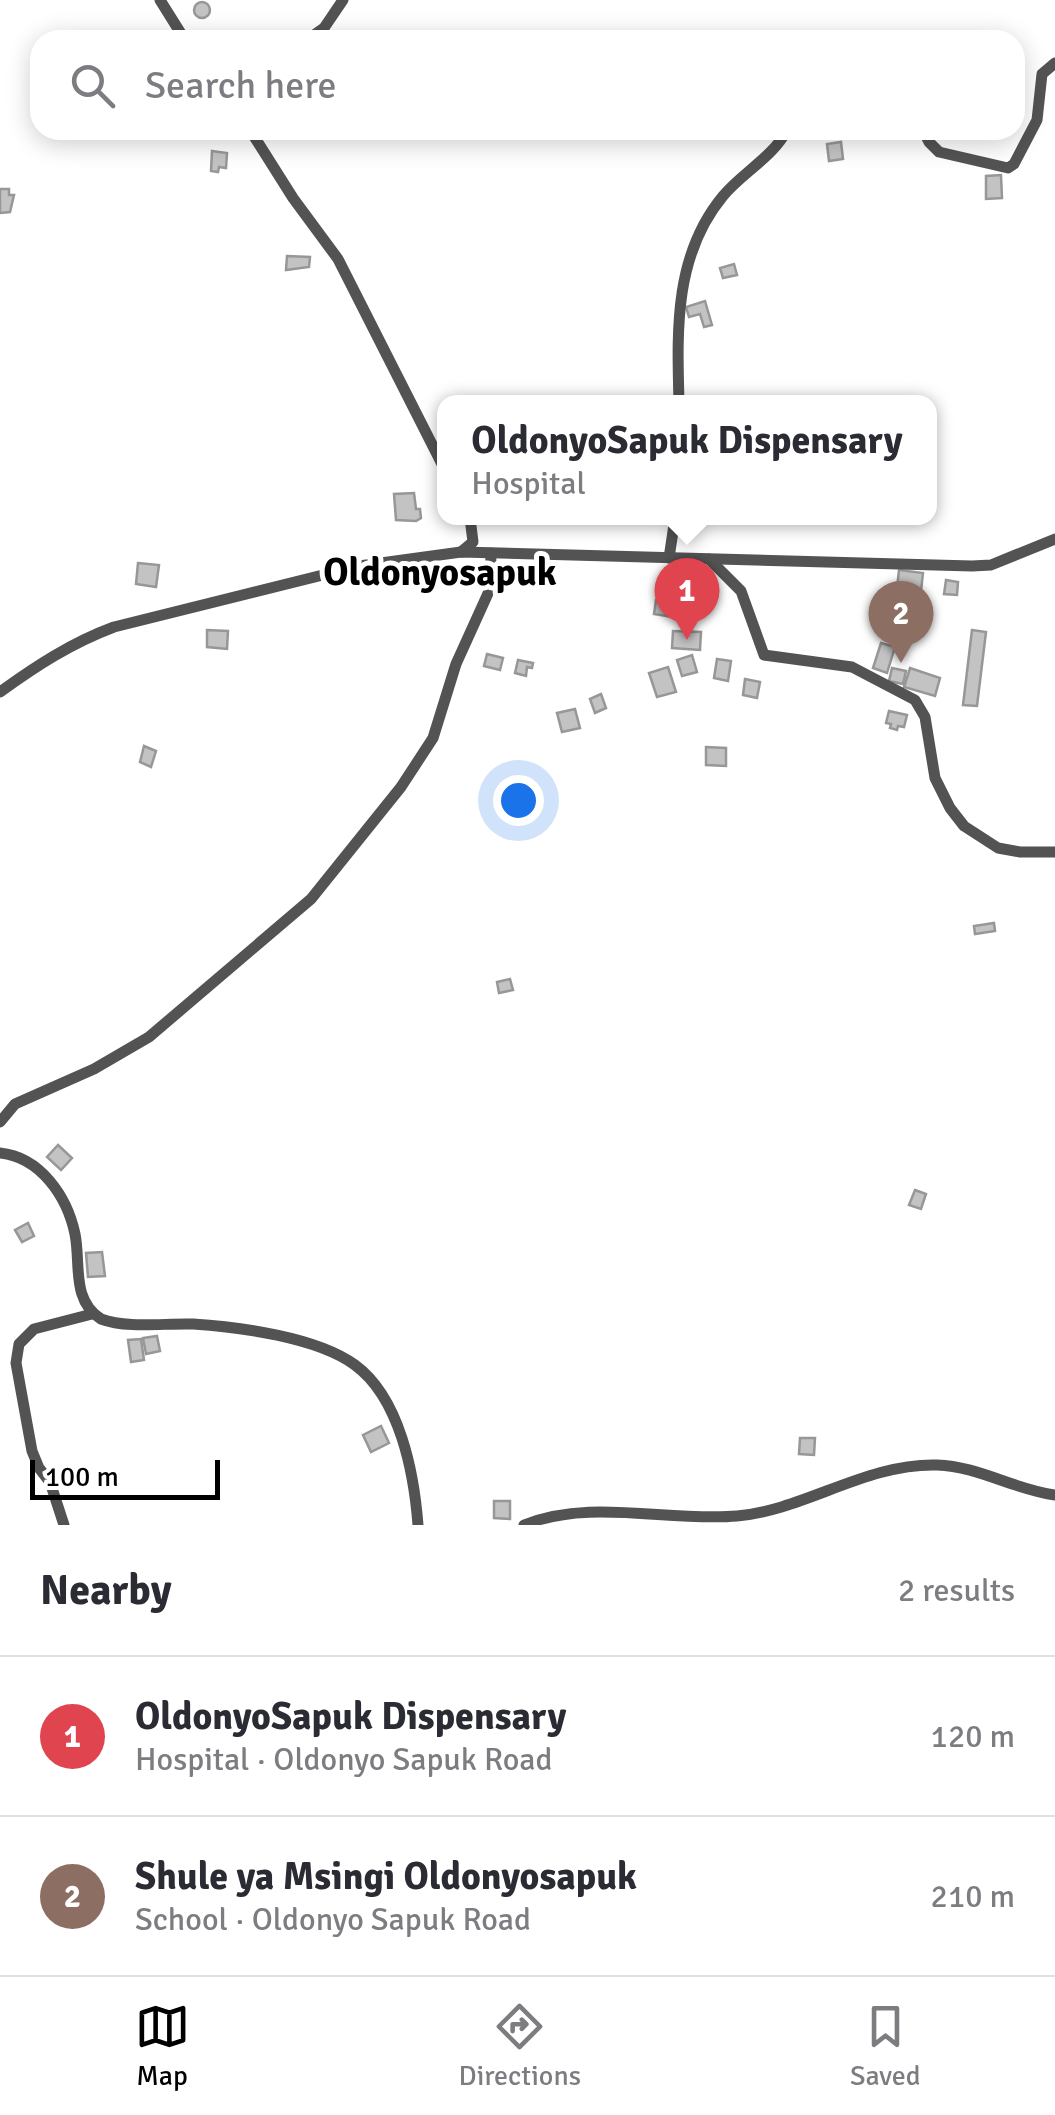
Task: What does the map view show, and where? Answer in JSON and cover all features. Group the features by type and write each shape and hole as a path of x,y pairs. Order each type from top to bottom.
{"street":[{"path":"318,30 344,0"},
{"path":"162,1 179,30"},
{"path":"927,140 939,152 1008,168 1014,164 1037,120 1042,74 1055,63"},
{"path":"256,140 338,259 437,454"},
{"path":"680,395 682,277 694,244 707,216 725,194 781,140"},
{"path":"461,552 473,542 472,525"},
{"path":"669,558 673,525"},
{"path":"0,692 41,662 114,627 358,566 461,552 991,564 1055,539"},
{"path":"0,1122 15,1104 94,1069 149,1037 310,899 401,788 433,738 456,664 490,589 492,553"},
{"path":"709,559 740,591 764,655 852,668 914,700 924,717 935,778 964,826 998,848 1055,852"},
{"path":"0,1152 21,1156 38,1169 60,1196 74,1230 80,1292 92,1314 108,1322 236,1328 317,1347 355,1365 378,1393 401,1438 411,1465 418,1525"},
{"path":"64,1525 50,1482 39,1468 28,1436 16,1351 26,1334 34,1330 92,1314"},
{"path":"524,1525 554,1515 586,1512 735,1516 796,1502 878,1474 934,1465 962,1468 1055,1495"}],"building":[{"path":"202,2 210,10 202,18 194,10"},
{"path":"841,142 843,159 829,161 827,144"},
{"path":"212,151 227,153 226,168 211,171"},
{"path":"1001,175 1002,198 986,199 986,176"},
{"path":"0,189 9,189 9,195 14,195 10,212 0,213"},
{"path":"287,256 310,257 309,267 286,270"},
{"path":"734,264 737,275 723,278 720,268"},
{"path":"705,301 712,325 704,327 700,314 689,317 686,307"},
{"path":"414,493 421,518 396,520 394,494"},
{"path":"138,563 159,565 156,587 136,584"},
{"path":"899,570 923,573 921,591 897,588"},
{"path":"946,580 958,582 957,595 944,594"},
{"path":"656,600 681,604 679,618 654,614"},
{"path":"207,630 228,631 227,649 207,647"},
{"path":"972,630 986,632 977,706 963,705"},
{"path":"673,631 701,632 700,650 672,648"},
{"path":"881,643 895,647 887,673 873,668"},
{"path":"487,654 503,658 500,670 484,666"},
{"path":"692,655 697,672 682,676 677,660"},
{"path":"717,659 731,661 728,681 714,678"},
{"path":"518,660 533,663 532,668 527,667 526,676 515,673"},
{"path":"668,667 676,692 657,697 649,673"},
{"path":"892,668 906,671 903,684 889,681"},
{"path":"910,668 940,678 935,696 904,687"},
{"path":"745,679 760,682 757,698 743,695"},
{"path":"601,694 606,708 595,713 590,699"},
{"path":"575,709 580,728 562,732 557,713"},
{"path":"889,711 907,715 904,727 890,728 891,724 886,723"},
{"path":"144,746 156,751 151,767 140,762"},
{"path":"706,747 726,748 726,766 706,765"},
{"path":"994,923 995,931 975,934 974,926"},
{"path":"510,979 513,990 499,993 497,982"},
{"path":"58,1145 72,1158 61,1170 47,1157"},
{"path":"915,1190 926,1194 921,1209 909,1205"},
{"path":"28,1223 34,1236 22,1242 15,1230"},
{"path":"102,1252 105,1276 88,1277 86,1253"},
{"path":"157,1336 160,1351 146,1354 143,1338"},
{"path":"141,1339 144,1360 131,1362 128,1340"},
{"path":"381,1426 389,1443 371,1452 363,1435"},
{"path":"800,1438 815,1438 814,1455 799,1454"},
{"path":"494,1501 510,1501 510,1519 494,1518"}],"place":[{"name":"OldonyoSapuk Dispensary","path":"687,640"},
{"name":"Shule ya Msingi Oldonyosapuk","path":"901,663"}],"district":[{"name":"Oldonyosapuk","path":"440,572"}]}
